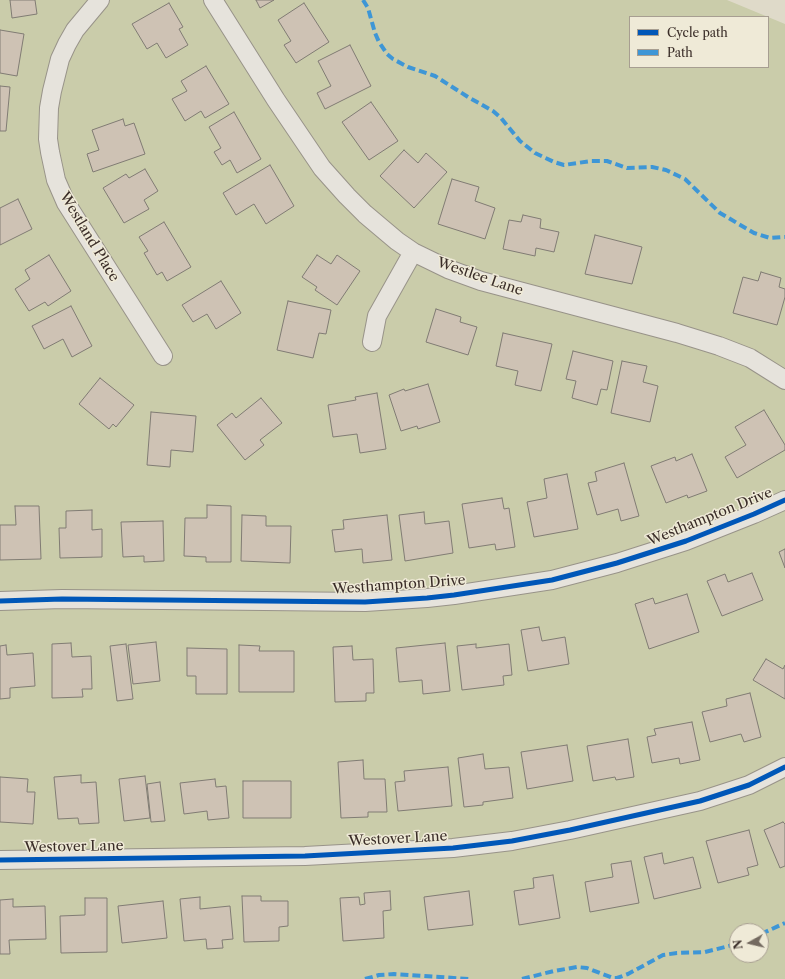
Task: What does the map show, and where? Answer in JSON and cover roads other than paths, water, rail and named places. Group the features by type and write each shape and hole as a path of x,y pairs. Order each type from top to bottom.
{"street":[{"name":"Westland Place","path":"100,0 75,30 60,59 49,108 48,124 50,152 56,180 72,214 163,356"},
{"name":"Westlee Lane","path":"213,0 276,100 322,168 365,214 397,241 413,252 448,269 481,281 677,333 719,346 750,358 785,380"},
{"path":"372,342 377,316 413,252"},
{"name":"Westhampton Drive","path":"0,601 62,599 358,602 454,595 552,580 617,563 686,541 748,517 785,500"},
{"name":"Westover Lane","path":"0,860 305,856 453,848 512,841 570,830 700,801 749,785 785,767"}]}
